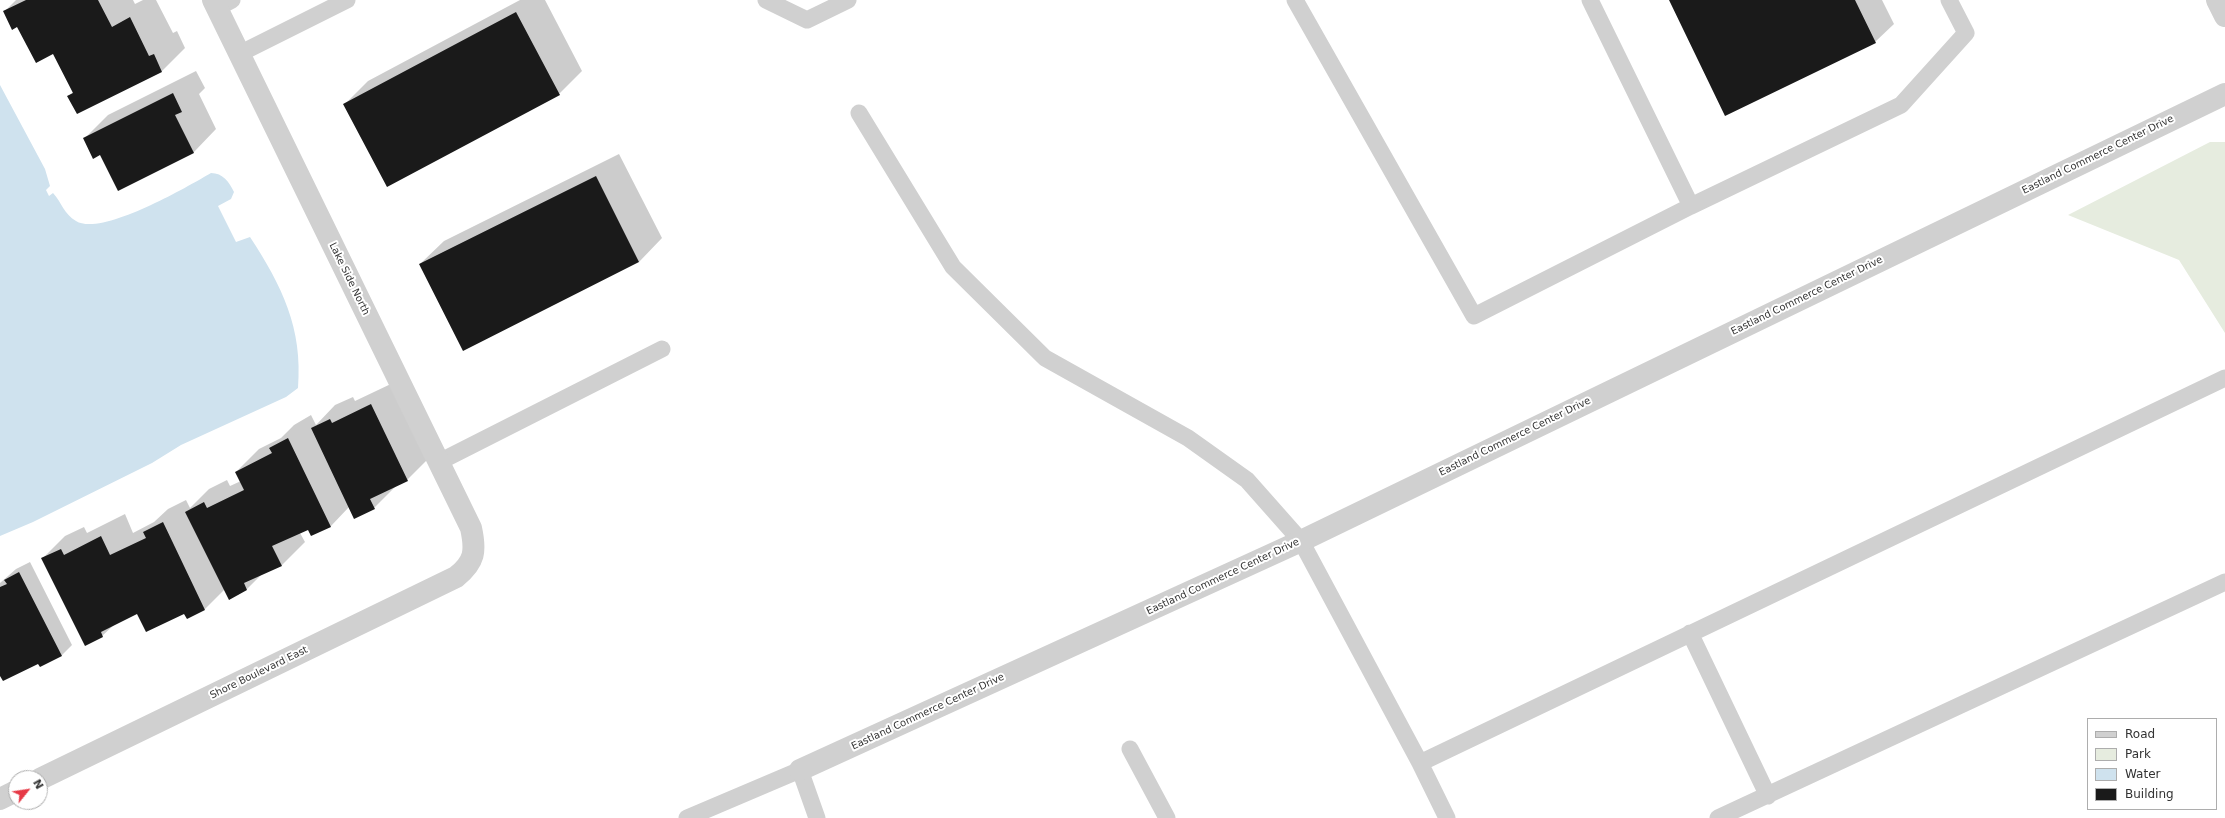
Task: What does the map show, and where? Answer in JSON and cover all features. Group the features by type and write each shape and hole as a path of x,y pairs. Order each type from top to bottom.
{"street":[{"path":"2217,0 2225,16"},
{"name":"Lake Side North","path":"221,3 239,54 471,528 474,544 472,560"},
{"name":"Eastland Commerce Center Drive","path":"800,770 1301,541 2225,94"},
{"name":"Shore Boulevard East","path":"48,775 456,577 465,570 472,560"}],"lane":[{"path":"239,54 347,0"},
{"path":"766,0 807,20 848,0"},
{"path":"1295,0 1474,316 1691,206 1901,105 1966,33 1949,0"},
{"path":"1590,0 1691,206"},
{"path":"859,113 953,268 1046,358 1188,438 1241,476 1301,541 1420,763 1447,818"},
{"path":"439,462 662,349"},
{"path":"1420,763 2225,378"},
{"path":"1718,818 2225,582"},
{"path":"1690,633 1768,796"},
{"path":"1130,749 1167,818"},
{"path":"687,818 800,770 817,818"}],"green space":[{"path":"2210,142 2225,142 2225,333 2179,260 2068,215"}],"water":[{"path":"0,85 45,169 50,186 46,190 49,196 53,193 66,212 76,221 88,224 123,217 164,199 211,173 222,176 234,192 231,199 218,206 236,242 250,237 281,290 293,327 299,366 298,388 286,397 181,445 152,463 33,522 0,536"}],"building":[{"path":"26,0 98,0 112,27 130,17 149,56 154,54 162,72 77,114 67,96 73,93 53,54 36,63 17,27 12,30 3,11"},
{"path":"1669,0 1855,0 1876,43 1725,116"},
{"path":"516,12 560,95 387,187 343,104"},
{"path":"173,93 182,112 175,115 194,153 118,191 100,155 93,159 83,138"},
{"path":"596,176 639,262 463,351 419,264"},
{"path":"371,404 408,481 370,499 375,509 354,519 311,428 330,419 332,423"},
{"path":"288,438 331,527 311,536 308,530 272,546 282,566 244,583 247,590 229,600 185,512 204,502 207,508 244,490 235,472 272,453 269,448"},
{"path":"163,522 205,610 187,619 184,614 146,632 137,614 101,632 103,637 85,646 41,558 61,549 64,555 101,536 110,555 146,538 143,532"},
{"path":"19,572 62,656 40,667 38,664 3,681 0,676 0,587 7,584 4,580"}]}
